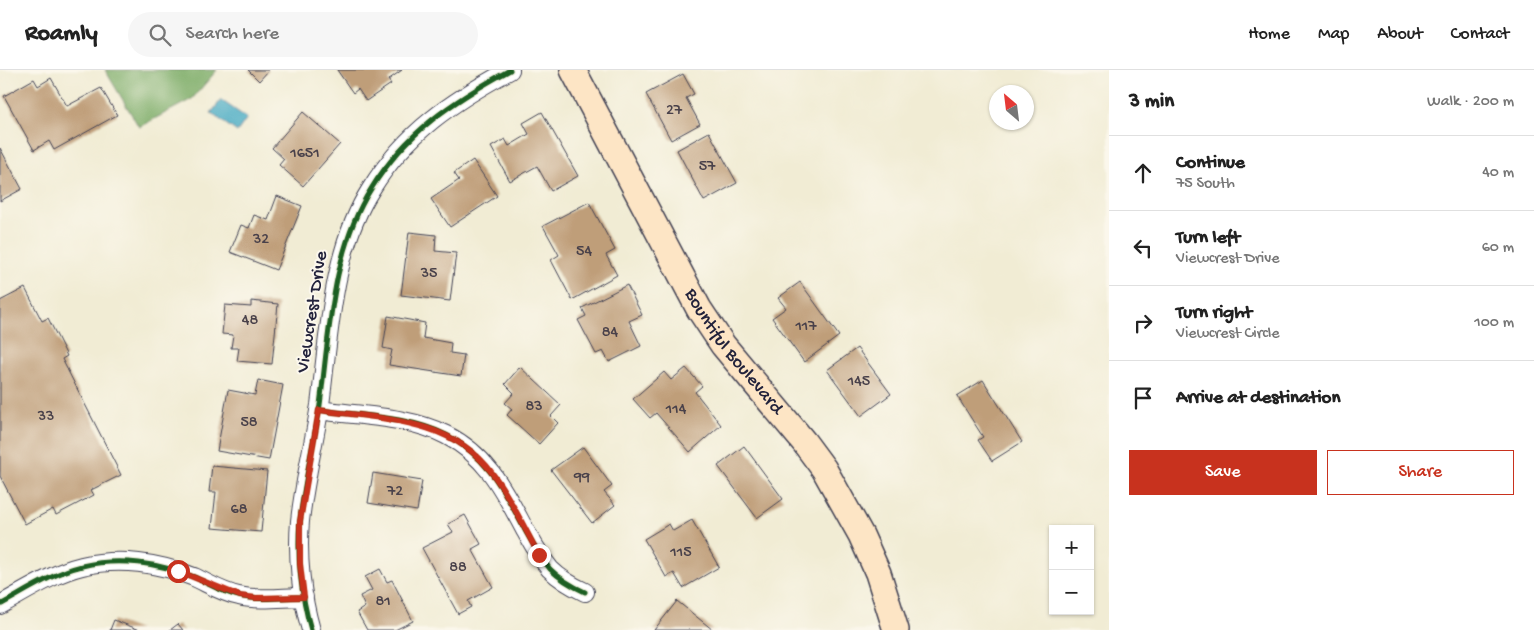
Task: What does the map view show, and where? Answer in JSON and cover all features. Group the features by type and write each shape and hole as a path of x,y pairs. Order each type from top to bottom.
{"main road":[{"name":"Bountiful Boulevard","path":"573,70 699,309 723,346 804,442 828,477 861,536 878,573 896,630"}],"street":[{"name":"Viewcrest Drive","path":"311,630 300,564 300,521 319,410 336,286 351,228 370,190 396,153 428,122 456,100 510,70"},
{"path":"319,410 425,426 446,435 464,446 480,458 492,472 539,555 551,570 567,583 585,592"},
{"path":"0,605 66,571 89,564 113,562 137,562 162,567 240,596 256,598 304,597"}],"green space":[{"path":"105,70 217,70 192,99 139,127"}],"water":[{"path":"221,100 247,118 237,132 211,113"}],"building":[{"path":"248,70 269,70 259,81"},
{"path":"337,70 402,70 388,80 391,84 366,101 358,89 353,93"},
{"path":"683,74 694,94 686,98 700,124 671,140 646,94"},
{"path":"51,78 67,106 101,88 117,115 54,150 49,141 34,150 4,96 34,79 38,86"},
{"path":"303,112 340,144 303,186 279,165 284,159 272,148"},
{"path":"542,112 578,176 551,191 537,166 510,181 491,147 505,139 509,146 529,134 523,123"},
{"path":"709,132 737,183 704,201 677,150"},
{"path":"0,148 22,189 0,201"},
{"path":"473,160 497,196 450,227 431,199 459,180 454,173"},
{"path":"277,196 302,206 276,270 230,252 241,225 249,228 254,215 268,220"},
{"path":"589,202 615,250 606,255 617,275 572,300 551,260 559,255 543,226"},
{"path":"409,232 436,235 435,251 456,253 450,301 401,295"},
{"path":"800,282 839,336 804,362 772,318 786,308 778,298"},
{"path":"627,285 642,315 629,321 641,346 609,362 603,351 596,354 578,320 586,316 582,308"},
{"path":"25,288 42,321 48,318 67,356 62,359 121,475 91,490 94,495 56,515 53,509 25,524 0,476 0,301"},
{"path":"251,301 278,304 272,364 237,361 239,348 231,348 233,335 222,334 225,305 251,307"},
{"path":"388,316 425,323 423,338 451,343 450,353 464,355 461,376 389,365 392,350 383,348"},
{"path":"857,348 891,394 861,416 827,370"},
{"path":"520,367 561,405 551,416 558,423 539,444 507,415 512,409 505,403 514,393 505,384"},
{"path":"686,368 702,386 695,392 721,425 690,452 656,413 650,418 633,399 664,372 671,380"},
{"path":"258,380 283,385 269,460 217,451 228,390 255,395"},
{"path":"983,380 1022,442 992,461 978,440 983,437 957,396"},
{"path":"744,446 783,499 757,518 718,466"},
{"path":"583,447 612,486 604,492 615,505 592,523 551,470"},
{"path":"212,466 267,471 261,532 212,528 216,492 209,492"},
{"path":"373,473 422,481 417,511 368,503"},
{"path":"465,515 481,544 472,549 493,587 468,601 471,607 458,614 422,548 453,532 448,524"},
{"path":"692,520 719,567 683,588 674,573 666,577 644,539 669,524 673,531"},
{"path":"380,569 387,582 392,580 413,621 395,630 367,630 357,612 365,607 360,596 372,590 365,577"},
{"path":"677,601 713,630 654,630"},
{"path":"114,620 140,630 110,630"},
{"path":"178,624 183,630 170,630"}],"cycle path":[{"path":"311,630 301,576 300,521 320,405 334,294 348,239 358,213 371,189 399,151 415,134 450,106 510,70"},
{"path":"319,410 400,420 431,429 461,444 484,464 502,488 525,530 550,569 566,582 585,592"},
{"path":"0,605 40,583 71,569 110,562 139,563 167,568 194,577 233,595 263,599 304,597"}],"route":[{"path":"178,571 240,596 256,598 304,597 300,564 300,521 319,410 425,426 446,435 464,446 480,458 492,472 539,555"}]}
